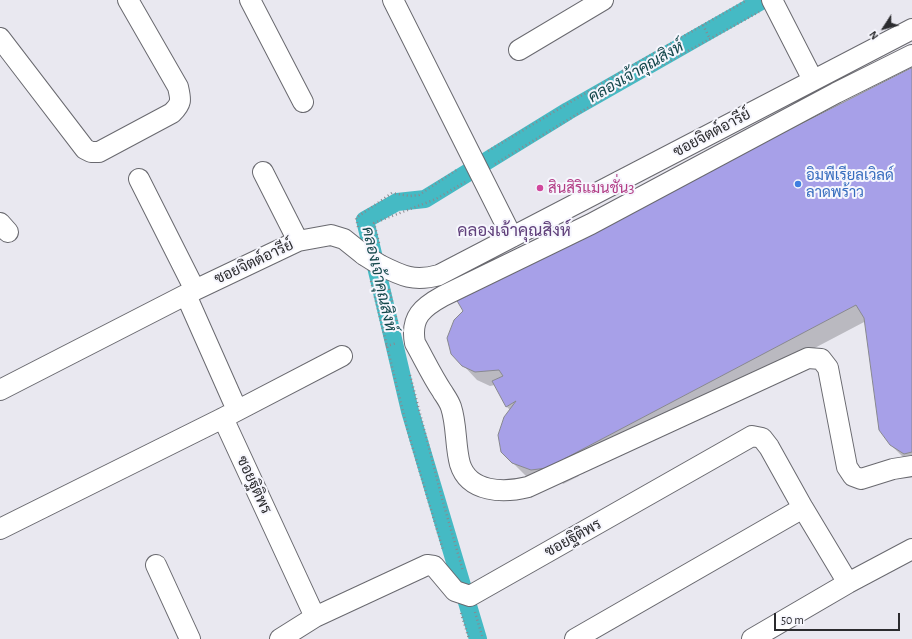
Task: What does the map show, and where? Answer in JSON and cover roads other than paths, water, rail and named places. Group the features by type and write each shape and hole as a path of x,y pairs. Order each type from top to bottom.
{"street":[{"path":"0,38 85,149 91,152 99,152 172,113 178,107 181,100 178,87 128,0"},
{"path":"250,0 303,102"},
{"path":"393,0 512,237"},
{"path":"773,2 813,80"},
{"path":"519,50 592,3"},
{"name":"ซอยจิตต์อารีย์","path":"0,390 190,293 298,241 331,235 344,239 364,255 380,265 406,277 426,279 439,275 912,29"},
{"path":"912,55 829,97 591,224 428,304 419,314 414,332 415,343 450,405 460,465 464,473 471,480 486,488 494,490 511,490 528,487 808,358 821,359 828,368 847,466 853,476 861,479 893,469 912,466"},
{"path":"263,172 298,241"},
{"name":"ซอยฐิติพร","path":"139,180 190,293 230,414 316,617 427,565 434,566 462,593 752,436 762,438 769,447 803,508 848,583"},
{"path":"439,275 443,296"},
{"path":"0,529 230,414 342,356"},
{"path":"574,639 803,508"},
{"path":"752,639 848,583 912,548"},
{"path":"156,566 190,639"},
{"path":"280,639 316,617"}],"waterway":[{"name":"คลองเจ้าคุณสิงห์","path":"478,639 410,411 365,220 397,202 425,199 568,111 763,0"}],"place":[{"name":"อิมพีเรียลเวิลด์ ลาดพร้าว","path":"798,184"},
{"name":"สินสิริแมนชั่น3","path":"540,188"}],"district":[{"name":"คลองเจ้าคุณสิงห์","path":"514,231"}]}
